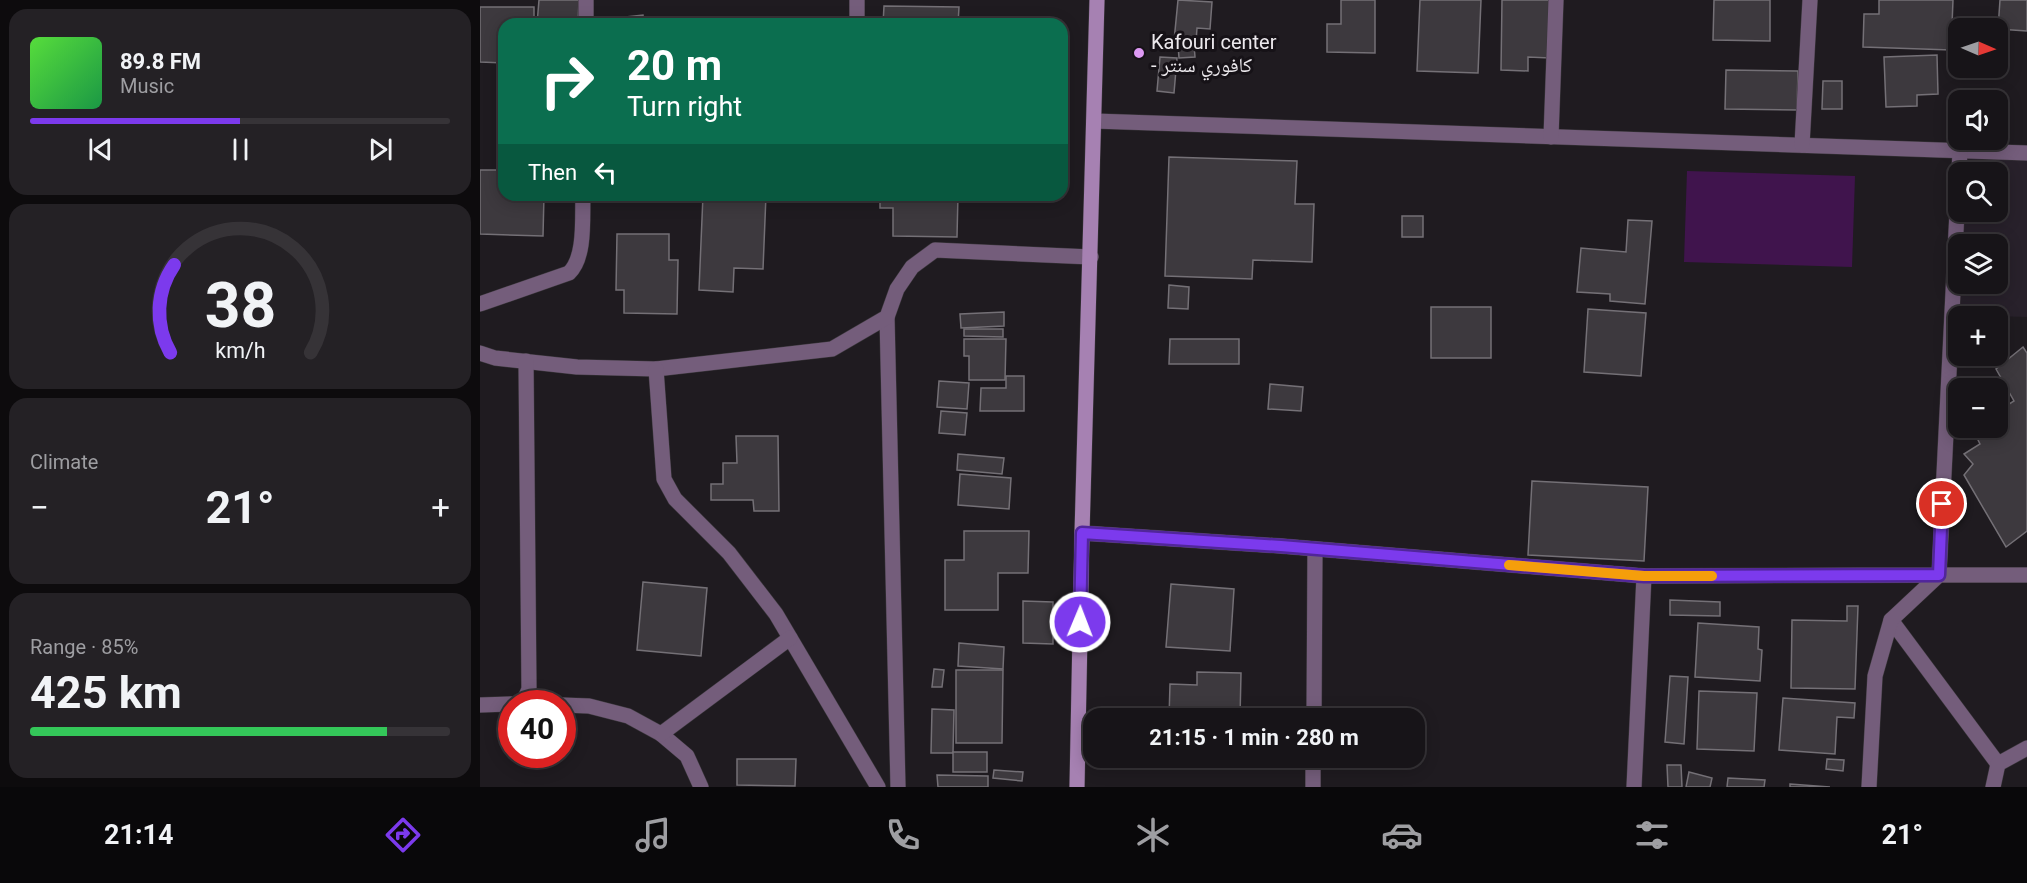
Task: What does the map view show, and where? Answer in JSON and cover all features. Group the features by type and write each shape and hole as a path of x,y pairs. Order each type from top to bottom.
{"street":[{"path":"586,0 586,18"},
{"path":"857,0 857,18"},
{"path":"1077,787 1097,0"},
{"path":"1551,137 1556,0"},
{"path":"1802,146 1810,0"},
{"path":"1094,121 2027,153"},
{"path":"1869,787 1875,676 1891,620 1939,575 1960,151"},
{"path":"480,304 569,273 574,268 580,253 583,201"},
{"path":"898,787 887,317 897,289 912,267 935,250 1091,257"},
{"path":"480,352 495,358 577,367 656,369 832,349 887,317"},
{"path":"526,362 529,690"},
{"path":"656,369 664,479 675,499 729,553 776,614 878,787"},
{"path":"1082,533 1315,549 1644,576 2027,575"},
{"path":"1314,708 1315,549"},
{"path":"1634,787 1644,576"},
{"path":"1891,620 1998,764"},
{"path":"661,734 790,638"},
{"path":"480,705 498,704"},
{"path":"576,706 589,706 628,716 661,734 687,756 700,787"},
{"path":"1992,787 1998,764 2027,748"},
{"path":"1313,768 1313,787"}],"shaded area":[{"path":"1959,152 2027,154 2027,317 2008,316 2008,306 1955,306 1956,294 2008,294 2008,234 1957,234 1957,222 2008,222 2008,162 1959,162"},
{"path":"1687,171 1855,176 1852,267 1684,262"}],"building":[{"path":"539,0 579,0 578,18 538,18"},
{"path":"1178,0 1212,2 1210,29 1197,28 1196,42 1174,41"},
{"path":"1341,0 1375,0 1375,53 1327,52 1327,24 1341,24"},
{"path":"1420,0 1481,0 1478,73 1417,71"},
{"path":"1502,0 1551,0 1550,58 1528,57 1528,71 1501,70"},
{"path":"1714,0 1770,0 1770,41 1713,40"},
{"path":"1879,0 1953,0 1952,18 1948,18 1948,50 1863,47 1864,14 1879,14"},
{"path":"2000,0 2027,0 2027,31 2008,30 2008,18 1999,18"},
{"path":"884,6 959,7 958,18 883,18"},
{"path":"480,7 534,7 534,18 498,18 498,63 480,62"},
{"path":"643,15 643,18 626,18"},
{"path":"1194,44 1195,57 1179,58 1178,45"},
{"path":"1937,55 1938,94 1917,95 1917,106 1886,107 1884,57"},
{"path":"1160,57 1177,58 1174,93 1157,91"},
{"path":"1726,70 1798,71 1797,110 1725,109"},
{"path":"1823,81 1842,81 1842,109 1822,109"},
{"path":"1169,157 1297,161 1295,204 1314,204 1312,262 1253,260 1252,279 1165,276"},
{"path":"480,170 498,170 498,201 544,201 543,236 480,234"},
{"path":"703,201 766,201 763,269 734,268 733,292 699,290"},
{"path":"880,201 958,201 957,237 893,236 893,208 880,208"},
{"path":"1402,216 1423,216 1423,237 1402,237"},
{"path":"1628,220 1652,221 1645,304 1610,301 1610,294 1577,292 1581,248 1626,252"},
{"path":"617,234 669,234 669,260 678,260 677,314 624,313 624,290 616,290"},
{"path":"1169,285 1189,287 1188,309 1168,308"},
{"path":"1431,307 1491,307 1491,358 1431,358"},
{"path":"1588,309 1646,313 1641,376 1584,372"},
{"path":"1004,312 1004,326 961,328 960,314"},
{"path":"964,329 1003,329 1003,337 964,336"},
{"path":"964,339 1006,339 1005,380 969,380 969,356 964,356"},
{"path":"1170,339 1239,339 1239,364 1169,364"},
{"path":"2023,347 2027,353 2027,531 2006,547 1964,475 1973,464 1964,454 1980,444 1977,438 2008,438 2008,405 2014,401 2008,390 2008,378 2001,378 1996,369 2000,366 2008,366 2008,359"},
{"path":"1006,376 1024,376 1024,411 980,411 981,388 1006,388"},
{"path":"939,381 969,383 967,409 937,407"},
{"path":"1270,384 1303,387 1301,411 1268,409"},
{"path":"941,411 967,413 965,435 939,433"},
{"path":"736,436 778,436 779,511 754,511 753,500 711,500 711,484 723,484 723,463 737,463"},
{"path":"958,454 1004,458 1002,474 957,470"},
{"path":"960,474 1011,478 1009,509 958,505"},
{"path":"1532,481 1648,487 1644,561 1528,555"},
{"path":"964,531 1029,531 1028,573 998,573 998,610 945,610 945,560 964,560"},
{"path":"643,582 707,588 701,656 637,650"},
{"path":"1171,584 1234,589 1230,651 1166,647"},
{"path":"1670,600 1720,602 1720,616 1670,615"},
{"path":"1023,601 1053,602 1053,644 1023,643"},
{"path":"1847,606 1858,606 1855,689 1791,688 1792,620 1847,621"},
{"path":"1698,623 1759,627 1758,649 1762,650 1760,681 1695,677"},
{"path":"959,643 1004,647 1003,669 958,666"},
{"path":"934,669 944,670 942,687 932,687"},
{"path":"956,670 1003,670 1002,743 956,743"},
{"path":"1197,672 1241,673 1240,708 1169,708 1170,684 1197,685"},
{"path":"1670,676 1688,677 1684,744 1665,742"},
{"path":"1699,691 1757,693 1754,751 1697,749"},
{"path":"1783,698 1855,703 1854,718 1837,717 1835,754 1779,750"},
{"path":"932,709 954,710 953,753 931,753"},
{"path":"953,752 987,752 987,772 953,772"},
{"path":"737,759 796,759 795,786 737,785"},
{"path":"1827,759 1844,760 1843,771 1826,769"},
{"path":"1667,765 1681,765 1682,787 1668,787"},
{"path":"994,770 1023,772 1022,781 993,778"},
{"path":"1689,772 1712,778 1710,787 1686,787"},
{"path":"937,775 988,776 988,787 938,787"},
{"path":"1728,778 1765,780 1764,787 1727,787"},
{"path":"1790,784 1830,787 1790,787"}],"slow traffic":[{"path":"1509,565 1644,576 1712,576"}],"place":[{"name":"Kafouri center - كافوري سنتر","path":"1139,53"}],"route":[{"path":"1080,622 1082,533 1281,546 1644,576 1939,575 1942,504"}]}
